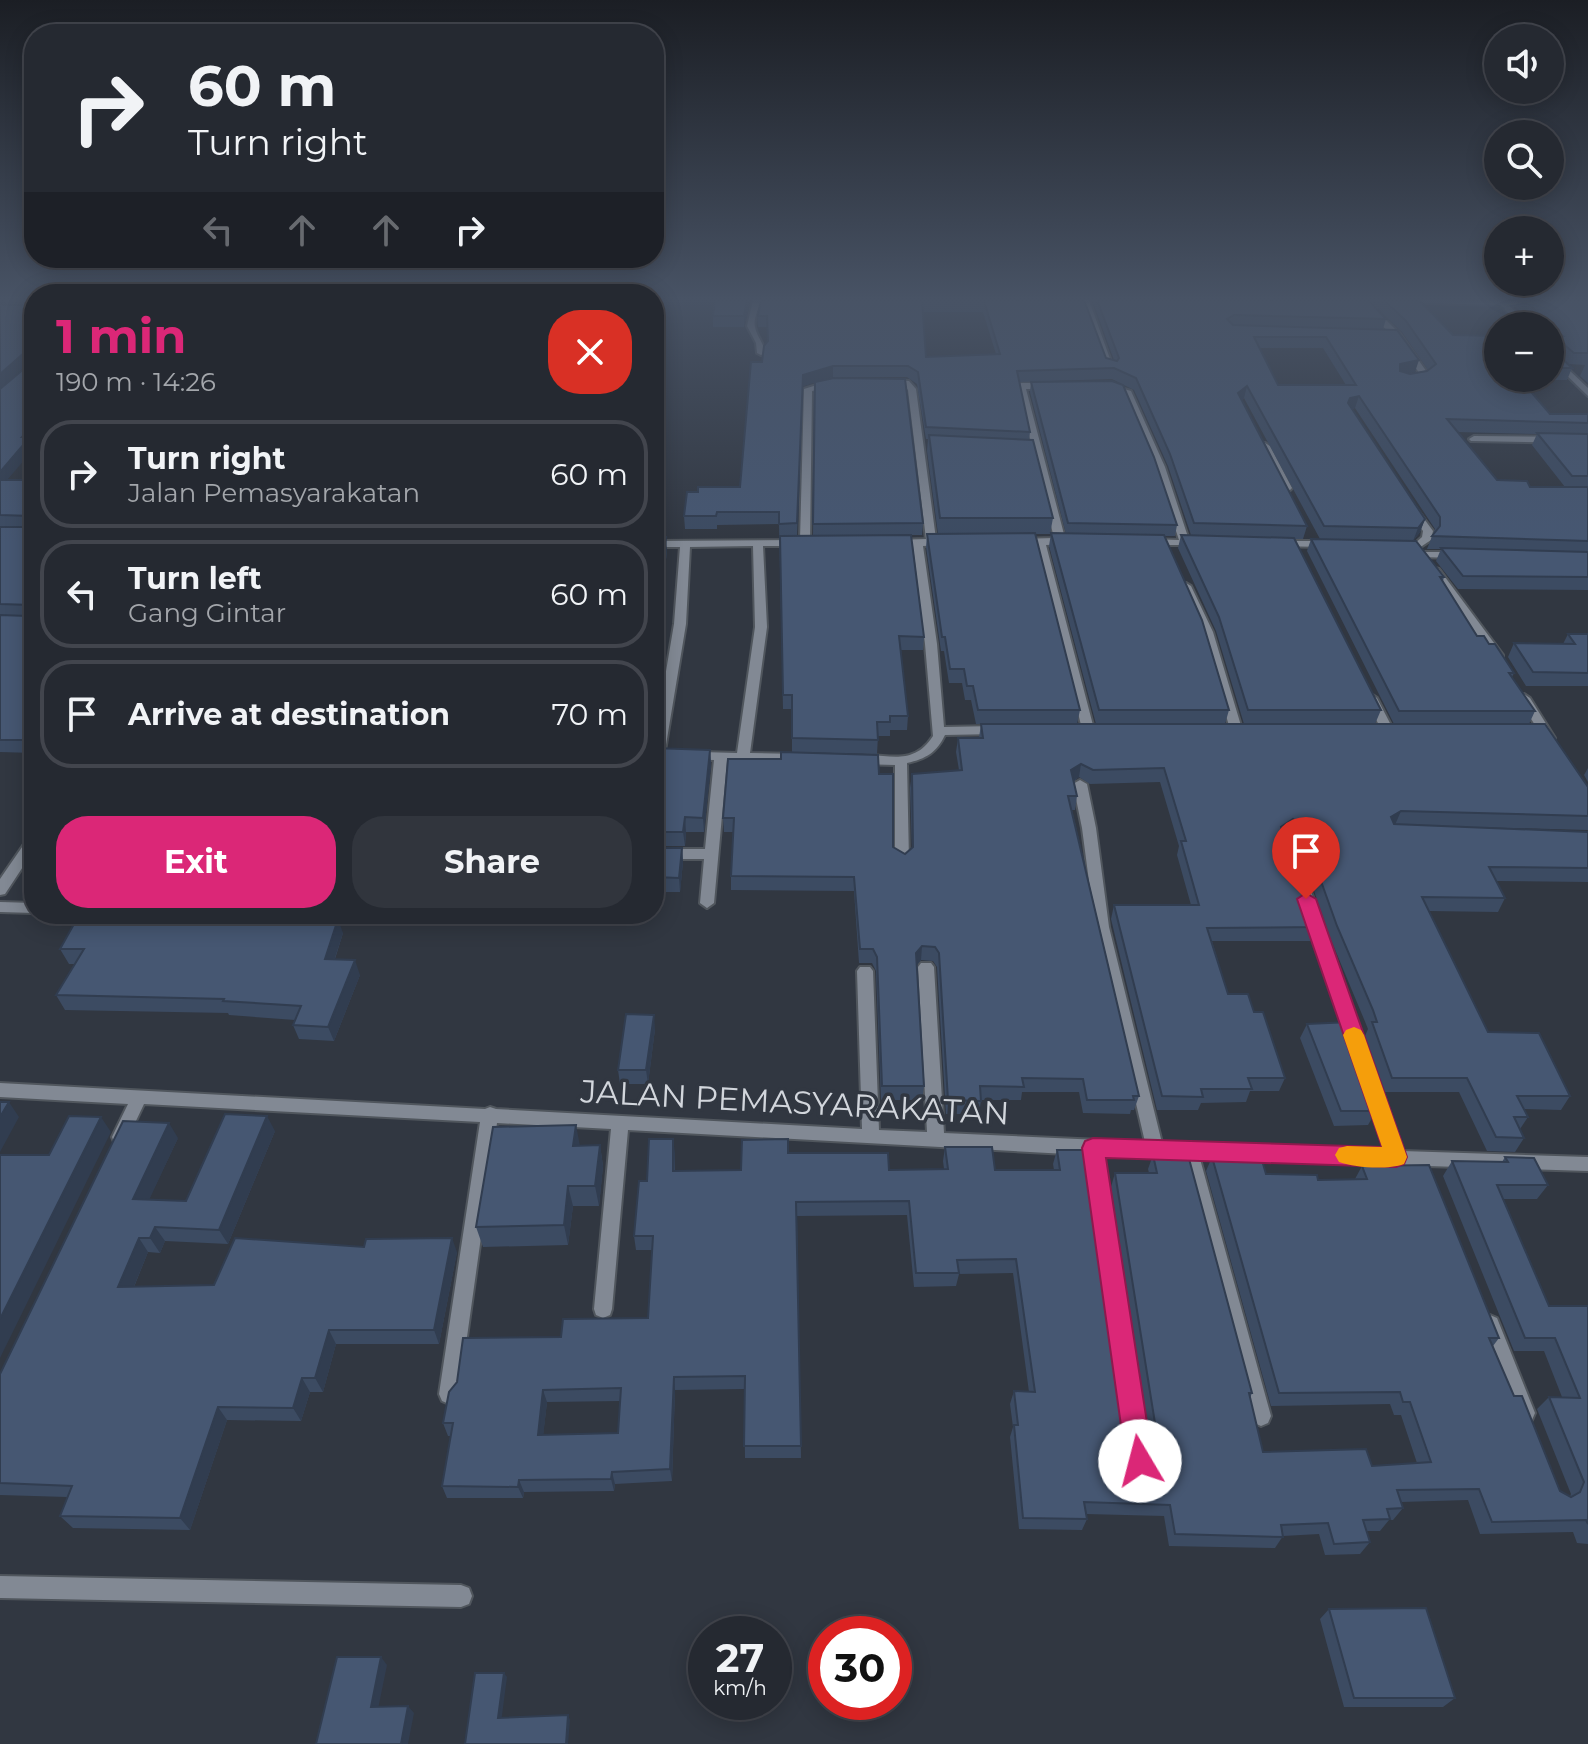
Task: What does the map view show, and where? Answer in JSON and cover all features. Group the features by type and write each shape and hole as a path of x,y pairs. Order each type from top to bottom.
{"street":[{"path":"805,543 808,389 816,385 847,383"},
{"path":"838,760 901,762 932,748 939,736 920,445 912,389 906,383 877,383"},
{"path":"1097,385 1112,385 1127,391 1160,467 1185,542"},
{"path":"1060,540 1021,386 1066,386"},
{"path":"1474,439 1588,440"},
{"path":"1263,442 1289,493"},
{"path":"920,445 934,446"},
{"path":"1024,449 1038,450"},
{"path":"1406,502 1428,531 1427,538 1414,549"},
{"path":"1308,531 1314,544"},
{"path":"1009,542 1075,541"},
{"path":"881,543 962,542"},
{"path":"1040,542 1088,729"},
{"path":"1136,542 1216,543"},
{"path":"664,711 680,624 685,543"},
{"path":"743,757 761,627 758,543"},
{"path":"664,544 820,543"},
{"path":"1167,543 1173,556"},
{"path":"1263,544 1344,544"},
{"path":"1295,544 1300,556"},
{"path":"1414,549 1464,555"},
{"path":"1414,549 1508,672"},
{"path":"1179,568 1207,632 1236,729"},
{"path":"1515,684 1553,744"},
{"path":"1365,687 1387,729"},
{"path":"1073,729 1103,729"},
{"path":"1221,729 1251,729"},
{"path":"1372,729 1403,730"},
{"path":"938,731 1013,730"},
{"path":"1529,731 1545,731"},
{"path":"664,755 806,759"},
{"path":"707,903 721,758"},
{"path":"901,762 902,861"},
{"path":"1080,784 1102,927 1155,1148"},
{"path":"1286,840 1396,1157"},
{"path":"664,854 712,854"},
{"path":"0,890 24,855"},
{"path":"0,907 24,908"},
{"path":"926,967 936,1140"},
{"path":"865,971 871,1136"},
{"name":"JALAN PEMASYARAKATAN","path":"0,1090 1093,1148 1396,1157 1427,1164 1588,1164"},
{"path":"113,1151 140,1096"},
{"path":"449,1394 490,1114"},
{"path":"603,1309 620,1123"},
{"path":"1093,1148 1140,1461"},
{"path":"1189,1149 1261,1416"},
{"path":"1482,1304 1534,1436"},
{"path":"0,1587 461,1596"}],"building":[{"path":"9,381 24,381 24,444 0,472 0,389"},
{"path":"749,381 803,381 797,523 779,524 779,512 717,512 716,516 684,516 687,492 698,492 698,487 740,487"},
{"path":"905,381 923,523 813,524 815,382"},
{"path":"919,381 1019,381 1030,432 926,427"},
{"path":"1113,381 1123,385 1154,457 1177,525 1068,523 1031,382"},
{"path":"1138,381 1356,385 1354,381 1484,381 1484,392 1531,392 1550,414 1588,414 1588,423 1447,419 1497,480 1527,481 1530,487 1588,487 1588,541 1432,536 1440,526 1440,517 1359,396 1350,398 1348,403 1425,519 1418,528 1324,526 1247,386 1238,393 1307,526 1194,523 1170,454"},
{"path":"1537,433 1588,434 1588,476 1572,476"},
{"path":"929,435 1033,440 1053,518 940,518"},
{"path":"0,480 24,480 24,516 0,515"},
{"path":"0,527 24,527 24,605 0,604"},
{"path":"1035,533 1080,710 978,710 973,686 967,686 964,669 950,669 945,637 942,637 927,534"},
{"path":"1051,533 1164,535 1202,620 1229,710 1099,710"},
{"path":"911,535 924,637 899,636 908,716 890,716 890,722 877,722 878,740 792,738 792,695 783,695 780,536"},
{"path":"1181,535 1294,538 1381,710 1248,710 1219,617"},
{"path":"1311,539 1416,541 1444,577 1440,577 1477,636 1484,636 1489,644 1495,644 1514,673 1509,673 1535,711 1399,711"},
{"path":"1441,548 1588,552 1588,577 1463,576"},
{"path":"0,615 24,616 24,740 0,740"},
{"path":"1568,634 1588,634 1588,673 1533,672 1514,643 1575,644"},
{"path":"981,724 1545,724 1588,787 1588,816 1401,811 1391,817 1394,824 1588,832 1588,868 1489,867 1505,898 1422,897 1488,1032 1539,1033 1570,1096 1517,1096 1528,1117 1514,1117 1524,1138 1496,1137 1467,1078 1392,1078 1372,1022 1377,1022 1373,1010 1337,926 1301,825 1293,819 1281,827 1316,927 1207,928 1228,994 1248,994 1254,1012 1263,1012 1285,1078 1248,1078 1252,1089 1201,1089 1203,1097 1162,1096 1114,905 1199,905 1181,841 1186,841 1164,768 1093,770 1081,764 1071,770 1077,796 1068,796 1139,1096 1133,1096 1134,1100 1087,1100 1083,1079 1022,1078 1024,1087 980,1086 981,1101 948,1100 939,953 935,947 922,946 916,953 924,1086 882,1086 877,957 873,949 860,949 854,877 731,876 734,818 723,818 728,759 781,759 781,752 878,755 879,774 893,774 893,847 905,854 913,847 912,774 962,770 958,738 983,738"},
{"path":"664,748 710,750 703,818 685,817 683,832 664,832"},
{"path":"664,848 682,848 679,878 664,877"},
{"path":"74,924 336,924 325,959 355,960 328,1027 293,1025 301,1006 224,999 56,995 84,949 60,949"},
{"path":"626,1014 654,1015 646,1070 618,1070"},
{"path":"1350,1022 1369,1078 1362,1078 1376,1111 1341,1111 1307,1024"},
{"path":"0,1102 9,1102 0,1117"},
{"path":"225,1114 267,1116 219,1230 155,1227 150,1238 139,1238 118,1287 214,1285 235,1238 364,1247 366,1239 452,1238 434,1330 329,1330 315,1378 302,1378 293,1408 218,1407 180,1518 60,1516 72,1486 0,1483 0,1374 123,1121 169,1123 133,1199 186,1201"},
{"path":"69,1116 101,1117 0,1319 0,1155 49,1155"},
{"path":"576,1125 573,1146 600,1145 595,1186 568,1186 564,1225 476,1227 493,1127"},
{"path":"649,1139 673,1139 673,1171 741,1170 742,1140 788,1139 788,1153 888,1153 889,1170 948,1169 945,1147 992,1147 995,1170 1060,1170 1057,1150 1085,1150 1132,1449 1136,1457 1144,1462 1154,1459 1159,1448 1115,1173 1157,1173 1153,1155 1188,1155 1252,1393 1249,1393 1263,1452 1366,1449 1372,1466 1431,1462 1410,1402 1403,1402 1400,1392 1279,1393 1212,1157 1261,1157 1266,1174 1317,1175 1318,1180 1367,1179 1362,1166 1429,1165 1499,1338 1489,1338 1514,1396 1522,1396 1560,1491 1571,1497 1580,1492 1584,1482 1549,1397 1580,1398 1555,1338 1525,1338 1452,1161 1508,1162 1505,1157 1534,1158 1548,1185 1497,1185 1549,1306 1588,1306 1588,1524 1586,1520 1492,1522 1479,1489 1397,1490 1403,1508 1387,1509 1390,1519 1363,1520 1370,1542 1334,1544 1328,1523 1281,1525 1283,1537 1175,1534 1170,1505 1084,1502 1087,1519 1023,1518 1014,1425 1018,1425 1014,1391 1035,1392 1016,1259 957,1260 959,1273 916,1273 909,1201 796,1202 801,1446 744,1446 745,1376 674,1377 670,1469 612,1472 611,1479 519,1480 518,1487 442,1486 453,1423 443,1423 449,1392 457,1382 463,1338 561,1337 563,1319 648,1318 653,1236 634,1236 639,1181 647,1181","holes":["621,1388 618,1433 538,1435 543,1390"]},
{"path":"1426,1608 1455,1698 1354,1698 1329,1609"},
{"path":"337,1657 381,1657 371,1707 408,1706 401,1744 316,1744"},
{"path":"475,1673 504,1673 498,1718 568,1715 566,1744 465,1744"}],"slow traffic":[{"path":"1347,1155 1396,1157 1354,1035"}],"route":[{"path":"1140,1461 1093,1148 1396,1157 1306,899"}]}
